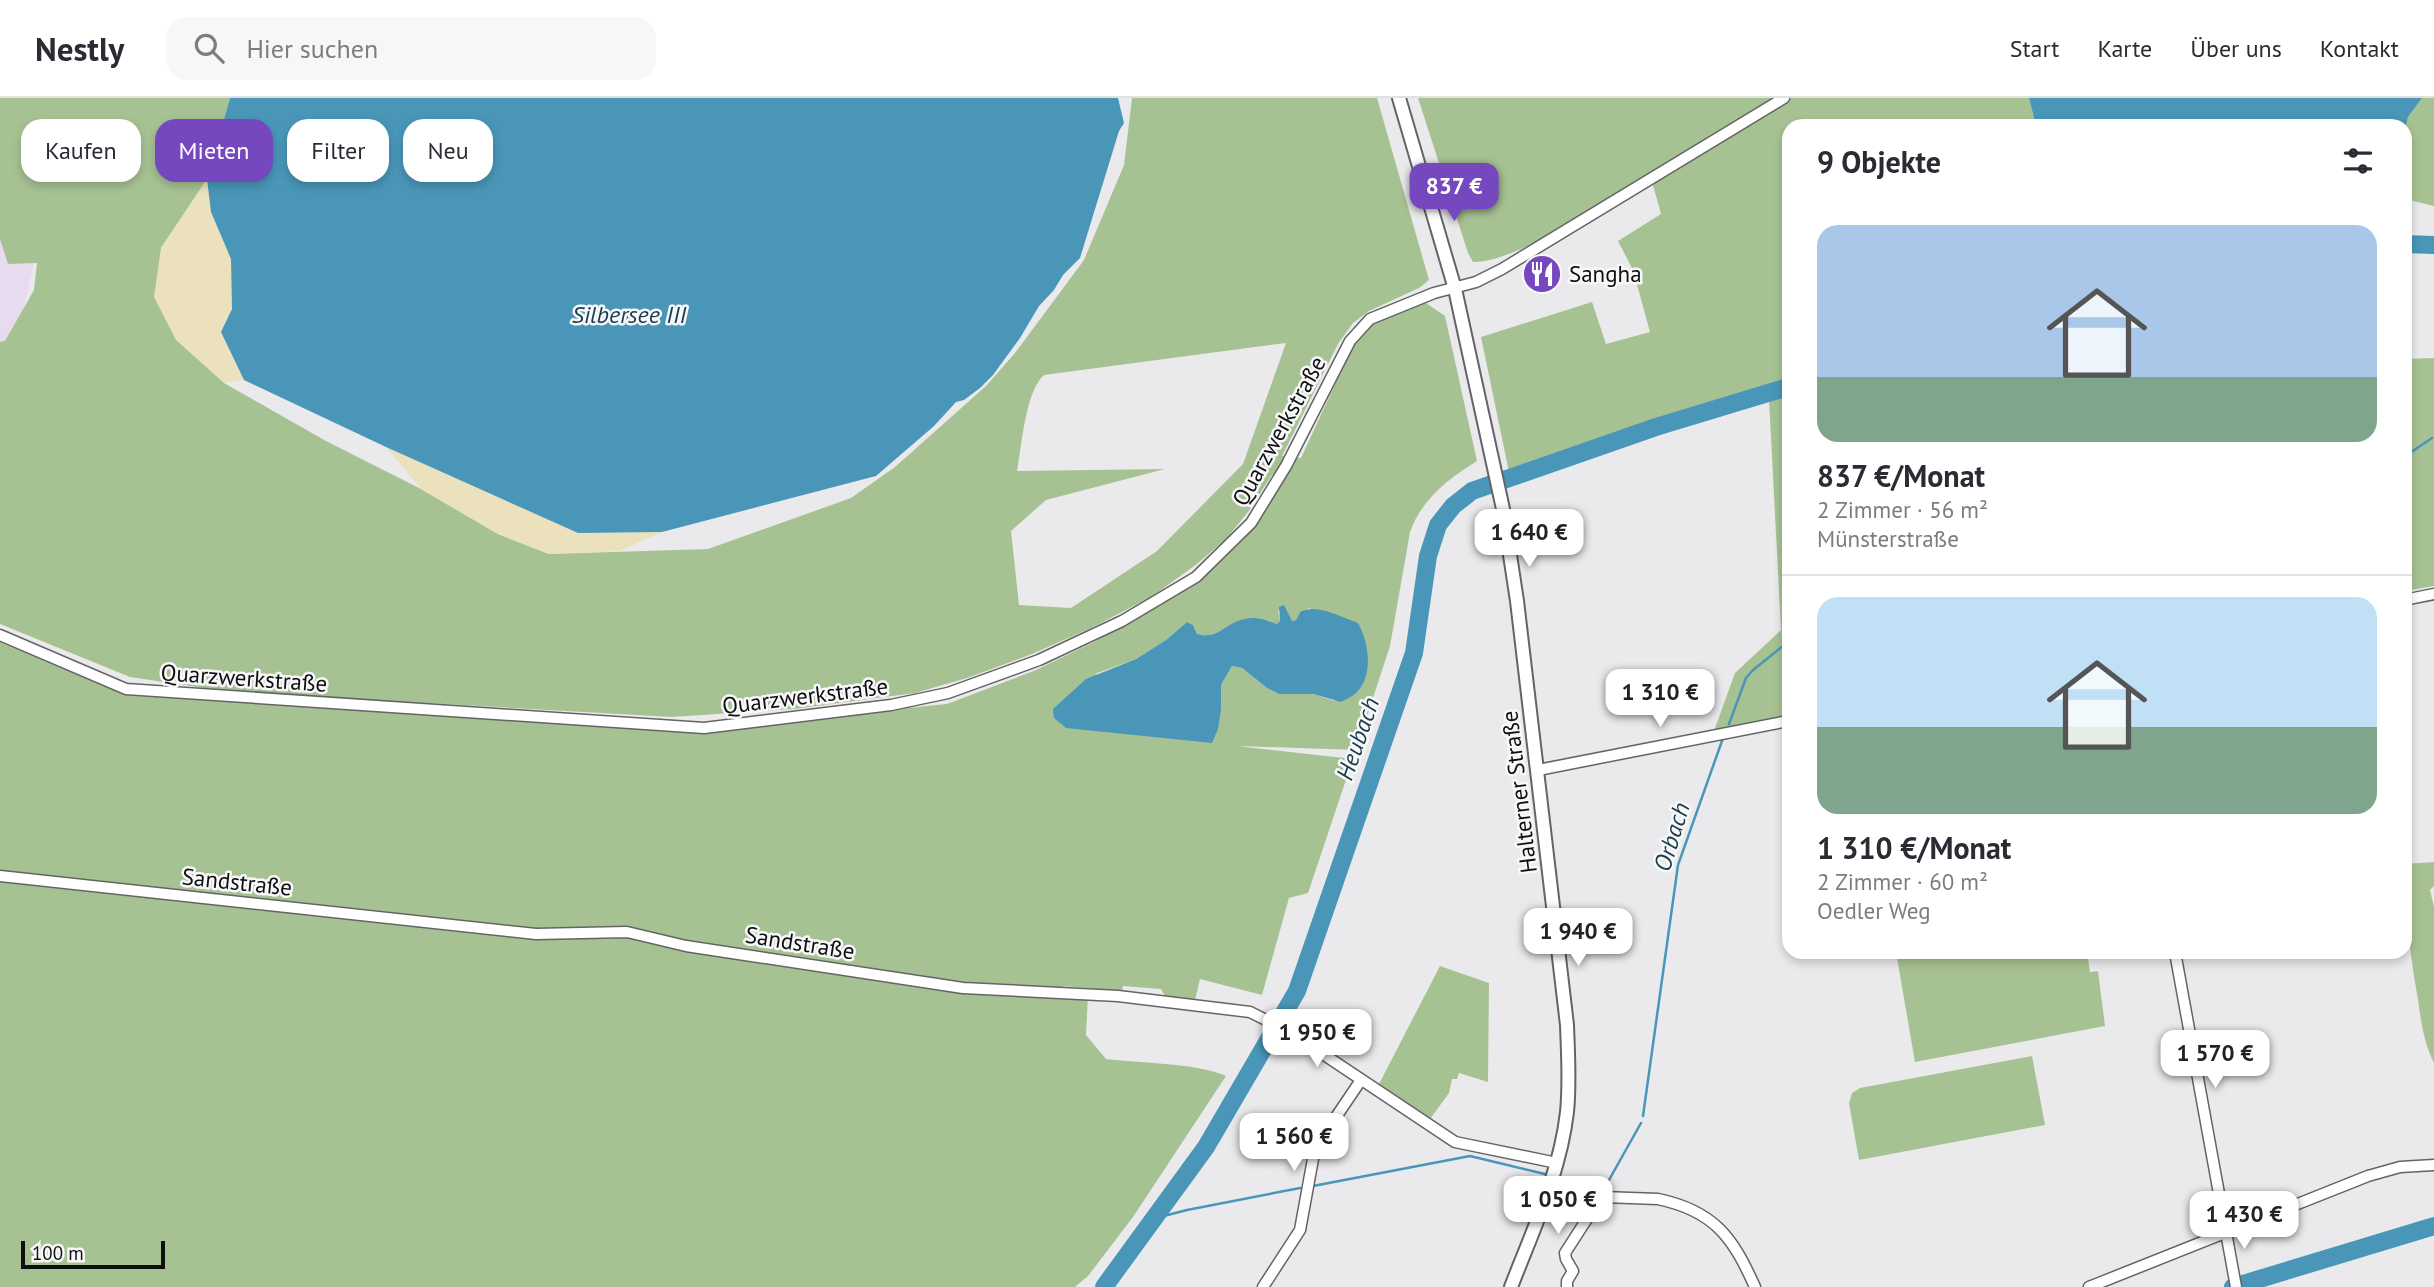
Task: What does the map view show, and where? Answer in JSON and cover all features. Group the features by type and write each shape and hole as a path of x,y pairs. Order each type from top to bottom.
{"main road":[{"name":"Halterner Straße","path":"1399,98 1455,289 1503,509 1538,770 1567,1026 1567,1112 1547,1195 1511,1287"}],"street":[{"name":"Quarzwerkstraße","path":"0,635 126,689 704,728 891,705 948,693 1039,660 1122,621 1196,577 1251,523 1286,467 1350,341 1370,319 1434,293 1483,279 1547,243 1784,98"},
{"path":"2412,598 2434,594"},
{"path":"1538,770 1782,722"},
{"name":"Sandstraße","path":"0,876 536,934 627,932 686,946 963,988 1118,996 1250,1012 1290,1032 1455,1142 1554,1172"},
{"path":"2176,959 2235,1282"},
{"path":"1263,1287 1300,1230 1315,1148 1361,1080"},
{"path":"2089,1287 2368,1177 2400,1167 2434,1166"},
{"path":"1547,1195 1658,1199 1676,1203 1712,1222 1729,1237 1755,1287"},
{"path":"1567,1287 1567,1281 1573,1271 1565,1253 1601,1197"}],"shaded area":[{"path":"0,161 39,241 0,412"}],"green space":[{"path":"0,98 230,98 224,119 155,119 155,182 205,182 161,248 224,383 326,441 421,489 498,534 549,554 708,549 851,498 895,467 986,386 1015,353 1084,260 1124,165 1132,98 1377,98 1429,280 1419,288 1369,311 1353,323 1338,344 1282,456 1301,458 1355,341 1373,323 1426,303 1445,316 1477,461 1437,491 1415,520 1410,532 1390,646 1356,750 1237,746 1353,759 1308,893 1289,898 1262,995 1200,979 1195,1000 1166,998 1161,989 1123,986 1122,991 1063,986 1067,993 1088,994 1086,1035 1106,1059 1200,1068 1226,1076 1133,1217 1088,1276 1075,1287 0,1287 0,641 126,689 704,728 947,704 1036,670 1096,641 1198,579 1255,523 1284,475 1272,475 1227,538 1197,564 1151,597 1032,654 967,678 915,693 794,709 671,717 231,692 130,677 0,624 0,342 5,341 34,290 37,263 8,264 0,239","holes":["1286,343 1243,464 1157,551 1071,608 1019,605 1011,531 1046,500 1165,469 1017,471 1028,406 1044,375","1310,608 1335,701 1313,694 1279,694 1242,668 1232,666 1221,685 1221,710 1095,674 1136,659 1166,640 1187,622 1193,625 1197,634 1211,635 1244,619 1259,619 1277,624 1280,621 1278,610 1287,611 1289,618 1296,620 1300,612"]},
{"path":"1418,98 2029,98 2034,119 1782,119 1782,384 1647,422 1509,472 1481,337 1592,302 1606,344 1650,332 1633,270 1618,241 1661,214 1653,185 1646,176 1537,242 1513,252 1491,260 1473,262"},
{"path":"2422,98 2434,98 2434,206 2412,201 2412,119 2408,117"},
{"path":"2434,358 2434,586 2412,590 2412,359"},
{"path":"1782,396 1782,717 1714,731 1735,673 1781,630 1769,399"},
{"path":"2434,862 2434,886 2430,890 2434,907 2434,1063 2423,1032 2412,958 2412,863"},
{"path":"1897,959 2088,959 2090,972 2098,971 2105,1026 1915,1062"},
{"path":"1440,966 1489,983 1488,1082 1459,1073 1457,1079 1452,1079 1449,1093 1430,1119 1379,1084"},
{"path":"2032,1056 2045,1125 1859,1160 1849,1103 1852,1093 1860,1088"}],"sand":[{"path":"207,182 211,212 231,259 232,309 221,332 244,380 224,383 176,340 154,297 161,248"},
{"path":"386,447 578,533 662,532 619,551 549,554 498,534 421,489"}],"water":[{"name":"Silbersee III","path":"230,98 1118,98 1124,123 1119,131 1080,258 1039,306 993,375 964,400 956,402 934,426 876,476 662,532 578,533 244,380 221,332 232,309 231,259 211,212 207,182 273,182 273,119 224,119"},
{"path":"2029,98 2422,98 2408,119 2034,119"},
{"path":"1284,605 1292,621 1296,620 1300,612 1314,609 1358,623 1365,640 1368,659 1362,686 1354,694 1341,702 1313,694 1279,694 1242,668 1232,666 1221,685 1221,710 1218,729 1212,743 1066,728 1054,718 1053,709 1086,679 1136,659 1166,640 1187,622 1193,625 1197,634 1205,635 1211,635 1237,621 1250,618 1277,624 1280,621 1279,607"}],"waterway":[{"name":"Heubach","path":"2412,244 2434,245"},
{"name":"Heubach","path":"1104,1287 1206,1147 1297,991 1414,653 1428,556 1438,525 1453,506 1472,491 1656,427 1782,389"},
{"name":"Orbach","path":"2412,452 2432,438"},
{"name":"Orbach","path":"1729,724 1746,678 1782,647"},
{"name":"Orbach","path":"1643,1116 1678,865 1723,738"},
{"name":"Orbach","path":"1556,1177 1590,1186 1603,1184 1609,1180 1641,1123"},
{"name":"Orbach","path":"1313,1186 1470,1156 1549,1175"},
{"name":"Orbach","path":"1156,1218 1300,1188"},
{"path":"2233,1287 2434,1226"}],"place":[{"name":"Sangha","path":"1542,274"}]}
